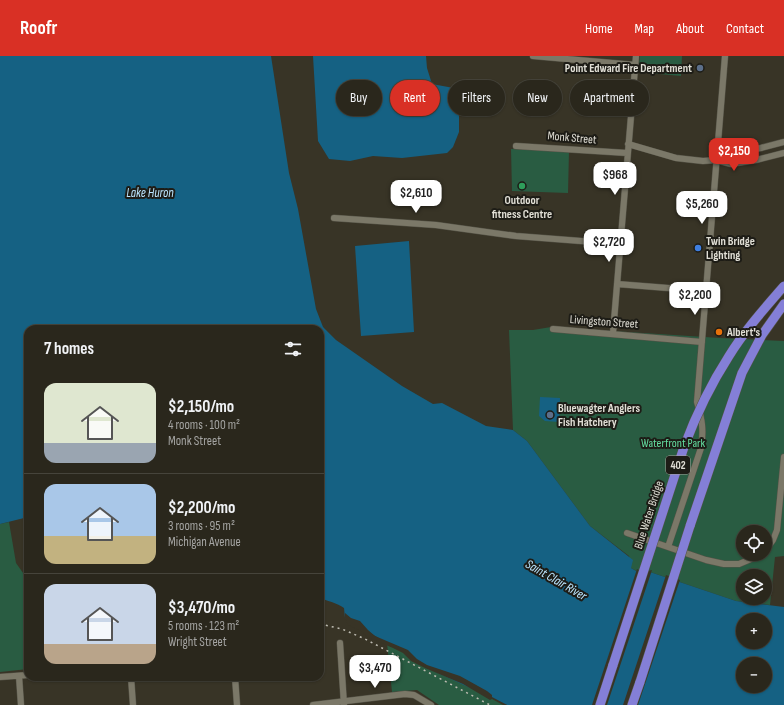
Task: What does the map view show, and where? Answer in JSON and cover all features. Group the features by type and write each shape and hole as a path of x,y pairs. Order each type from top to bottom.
{"highway":[{"name":"Blue Water Bridge","path":"600,705 684,447 695,419 728,356 748,329 784,286"},
{"name":"402","path":"632,705 715,450 742,373 762,335 784,304"}],"street":[{"path":"533,56 635,65"},
{"path":"613,333 636,56"},
{"path":"668,547 701,448 703,429 697,402 725,56"},
{"path":"716,160 728,152 752,150 784,142"},
{"path":"628,144 676,158 703,161 716,160 731,164 753,161 784,153"},
{"path":"776,145 777,155"},
{"name":"Monk Street","path":"516,146 627,154"},
{"path":"752,150 753,161"},
{"path":"334,218 436,225 516,236 620,244"},
{"path":"617,284 706,291"},
{"name":"Livingston Street","path":"552,329 613,333 702,342"},
{"path":"772,541 778,530 784,457"},
{"path":"627,532 706,560 724,564 739,564 746,561"},
{"path":"340,643 344,703"},
{"path":"0,677 24,675"},
{"path":"19,676 21,705"},
{"path":"131,681 133,705"},
{"path":"235,681 237,705"},
{"path":"313,705 344,703 406,694 414,695 431,705"}],"green space":[{"path":"640,56 682,56 681,76 638,72"},
{"path":"511,149 569,151 568,193 512,191"},
{"name":"Waterfront Park","path":"551,327 784,341 784,556 775,557 772,586 772,569 736,569 736,601 650,572 649,578 631,568 629,556 590,526 527,441 513,430 509,330 533,330"},
{"path":"9,522 16,563 24,574 24,669 0,672 0,524"},
{"path":"387,643 454,679 507,705 439,705 417,690 392,692"}],"water":[{"name":"Lake Huron","path":"0,56 271,56 289,173 298,209 316,309 322,325 24,325 24,518 0,524"},
{"path":"313,56 426,56 427,68 431,80 390,80 390,116 440,116 440,85 448,87 448,116 459,116 459,132 453,147 447,153 402,158 373,156 350,161 329,159 318,141"},
{"path":"409,241 414,332 361,336 355,246"},
{"name":"Saint Clair River","path":"324,328 336,340 402,386 433,404 442,403 486,426 513,430 527,441 590,526 633,560 631,568 648,578 650,572 736,601 736,605 768,605 784,607 784,705 507,705 427,668 405,652 345,618 344,608 324,599"},
{"path":"540,397 560,398 559,422 545,421 539,416"}],"pier":[{"path":"637,569 647,575 648,571 652,570 607,705 592,705"},
{"path":"666,575 680,580 638,705 623,705"},
{"path":"345,613 351,618 360,621 375,636 408,650 417,659 427,665 460,676 487,691 492,695 492,697 507,705 503,705 492,699 490,700 463,684 411,661 403,653 367,637 363,632 348,625 345,618"}],"railway":[{"path":"324,625 342,629 365,639 490,705"}],"place":[{"name":"Point Edward Fire Department","path":"700,68"},
{"name":"Outdoor fitness Centre","path":"522,186"},
{"name":"Twin Bridge Lighting","path":"698,248"},
{"name":"Albert's","path":"719,332"},
{"name":"Bluewagter Anglers Fish Hatchery","path":"550,415"}]}
